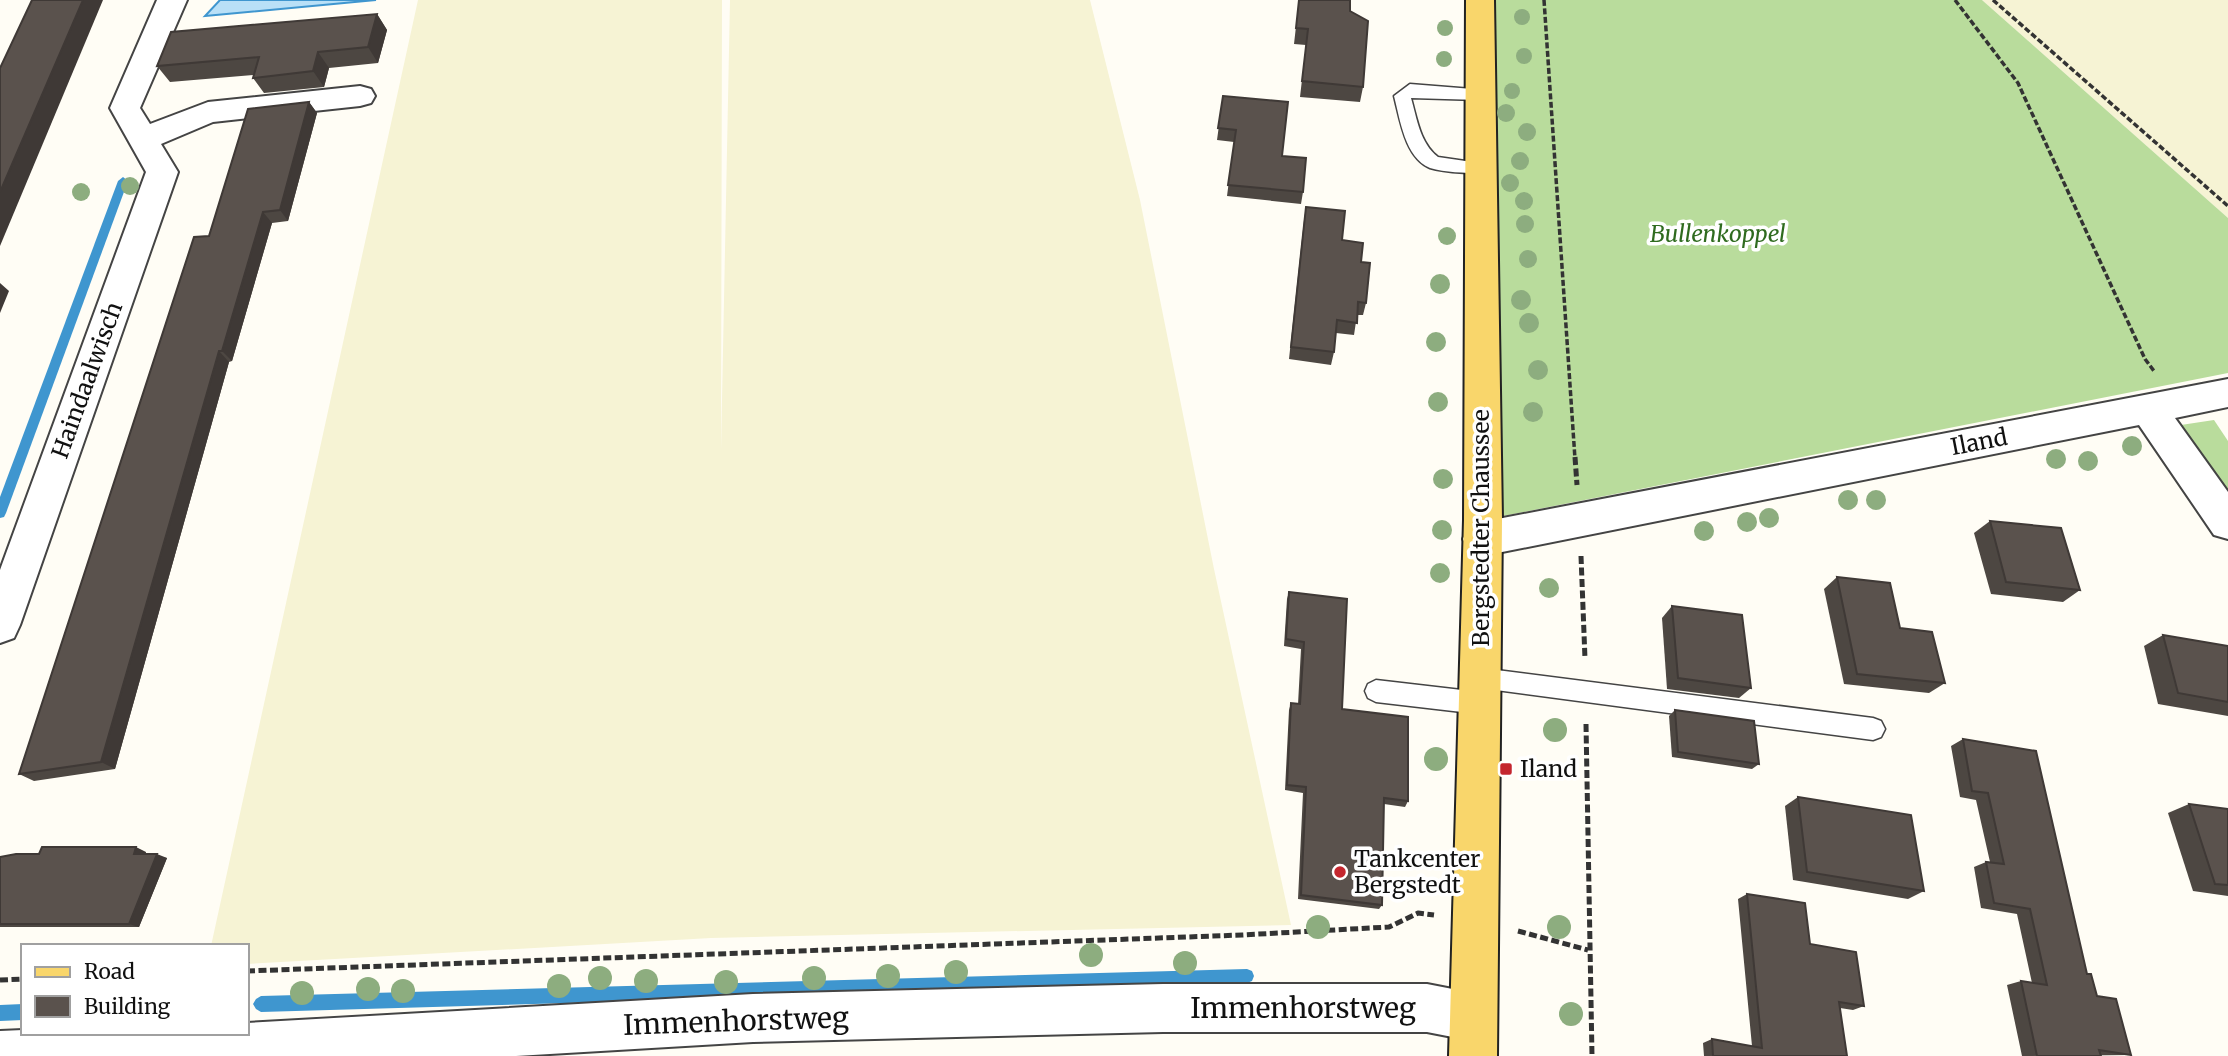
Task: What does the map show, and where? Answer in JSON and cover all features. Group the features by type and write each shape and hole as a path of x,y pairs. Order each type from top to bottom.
{"main road":[{"name":"Bergstedter Chaussee","path":"1473,1036 1482,539 1480,0"}],"street":[{"name":"Haindaalwisch","path":"0,625 162,172 125,108 173,0"},
{"path":"143,139 208,112 360,96"},
{"name":"Iland","path":"1482,539 2228,393"},
{"path":"2163,406 2228,523"},
{"name":"Immenhorstweg","path":"0,1055 277,1046 753,1018 1163,1008 1427,1008 1473,1036"}],"lane":[{"path":"1479,94 1410,90 1402,96 1417,147 1427,159 1434,163 1480,167"},
{"path":"1376,691 1586,693 1872,729"}],"path":[{"path":"1544,0 1579,520 1586,693 1588,950 1592,1056"},
{"path":"1955,0 2018,83 2145,359 2163,406"},
{"path":"1993,0 2228,206"},
{"path":"248,971 1242,935 1389,927 1418,913 1475,920 1588,950"},
{"path":"0,979 21,979"}],"shaded area":[{"path":"418,0 722,0 721,450 730,0 1090,0 1140,200 1214,569 1291,925 711,938 248,964 248,944 211,944"},
{"path":"1982,0 2228,0 2228,218"}],"green space":[{"name":"Bullenkoppel","path":"1482,0 1982,0 2228,218 2228,373 1483,520"},
{"path":"2214,420 2228,441 2228,530 2161,428"}],"water":[{"path":"220,0 376,0 205,16"}],"building":[{"path":"32,0 83,0 0,192 0,68"},
{"path":"1299,0 1350,0 1350,11 1368,21 1363,87 1302,81 1308,29 1296,28"},
{"path":"377,14 368,47 318,52 313,71 253,78 259,57 157,66 171,32"},
{"path":"1223,96 1288,102 1282,156 1306,158 1303,192 1228,185 1236,130 1218,128"},
{"path":"309,102 280,210 263,212 222,351 219,351 101,762 19,774 194,237 209,236 248,109"},
{"path":"1306,207 1345,211 1342,240 1363,243 1361,262 1370,263 1366,303 1358,302 1357,323 1337,320 1334,352 1291,347"},
{"path":"1990,521 2061,528 2080,590 2006,582"},
{"path":"1837,577 1890,583 1900,628 1932,632 1945,683 1857,674"},
{"path":"1289,592 1347,599 1342,709 1408,717 1408,801 1384,798 1382,905 1301,895 1306,787 1287,785 1291,703 1300,704 1304,642 1286,639"},
{"path":"1672,606 1742,615 1751,688 1678,678"},
{"path":"2163,635 2228,646 2228,702 2178,693"},
{"path":"1675,710 1754,721 1759,764 1678,752"},
{"path":"1963,739 2036,751 2087,974 2091,974 2097,996 2116,999 2131,1055 2099,1050 2101,1056 2037,1056 2021,981 2047,985 2030,909 1994,903 1986,862 2004,864 1988,793 1972,791"},
{"path":"1798,797 1911,815 1924,891 1807,872"},
{"path":"2189,804 2228,809 2228,885 2215,884"},
{"path":"42,847 136,847 134,854 157,854 129,924 0,924 0,857 39,854"},
{"path":"1747,894 1805,903 1810,944 1856,952 1864,1006 1839,1002 1847,1056 1713,1056 1712,1039 1762,1048"}],"waterway":[{"path":"0,513 123,181"},
{"path":"261,1004 1247,976"},
{"path":"0,1013 21,1012"}],"place":[{"name":"Iland","path":"1506,769"},
{"name":"Tankcenter Bergstedt","path":"1340,872"}]}
